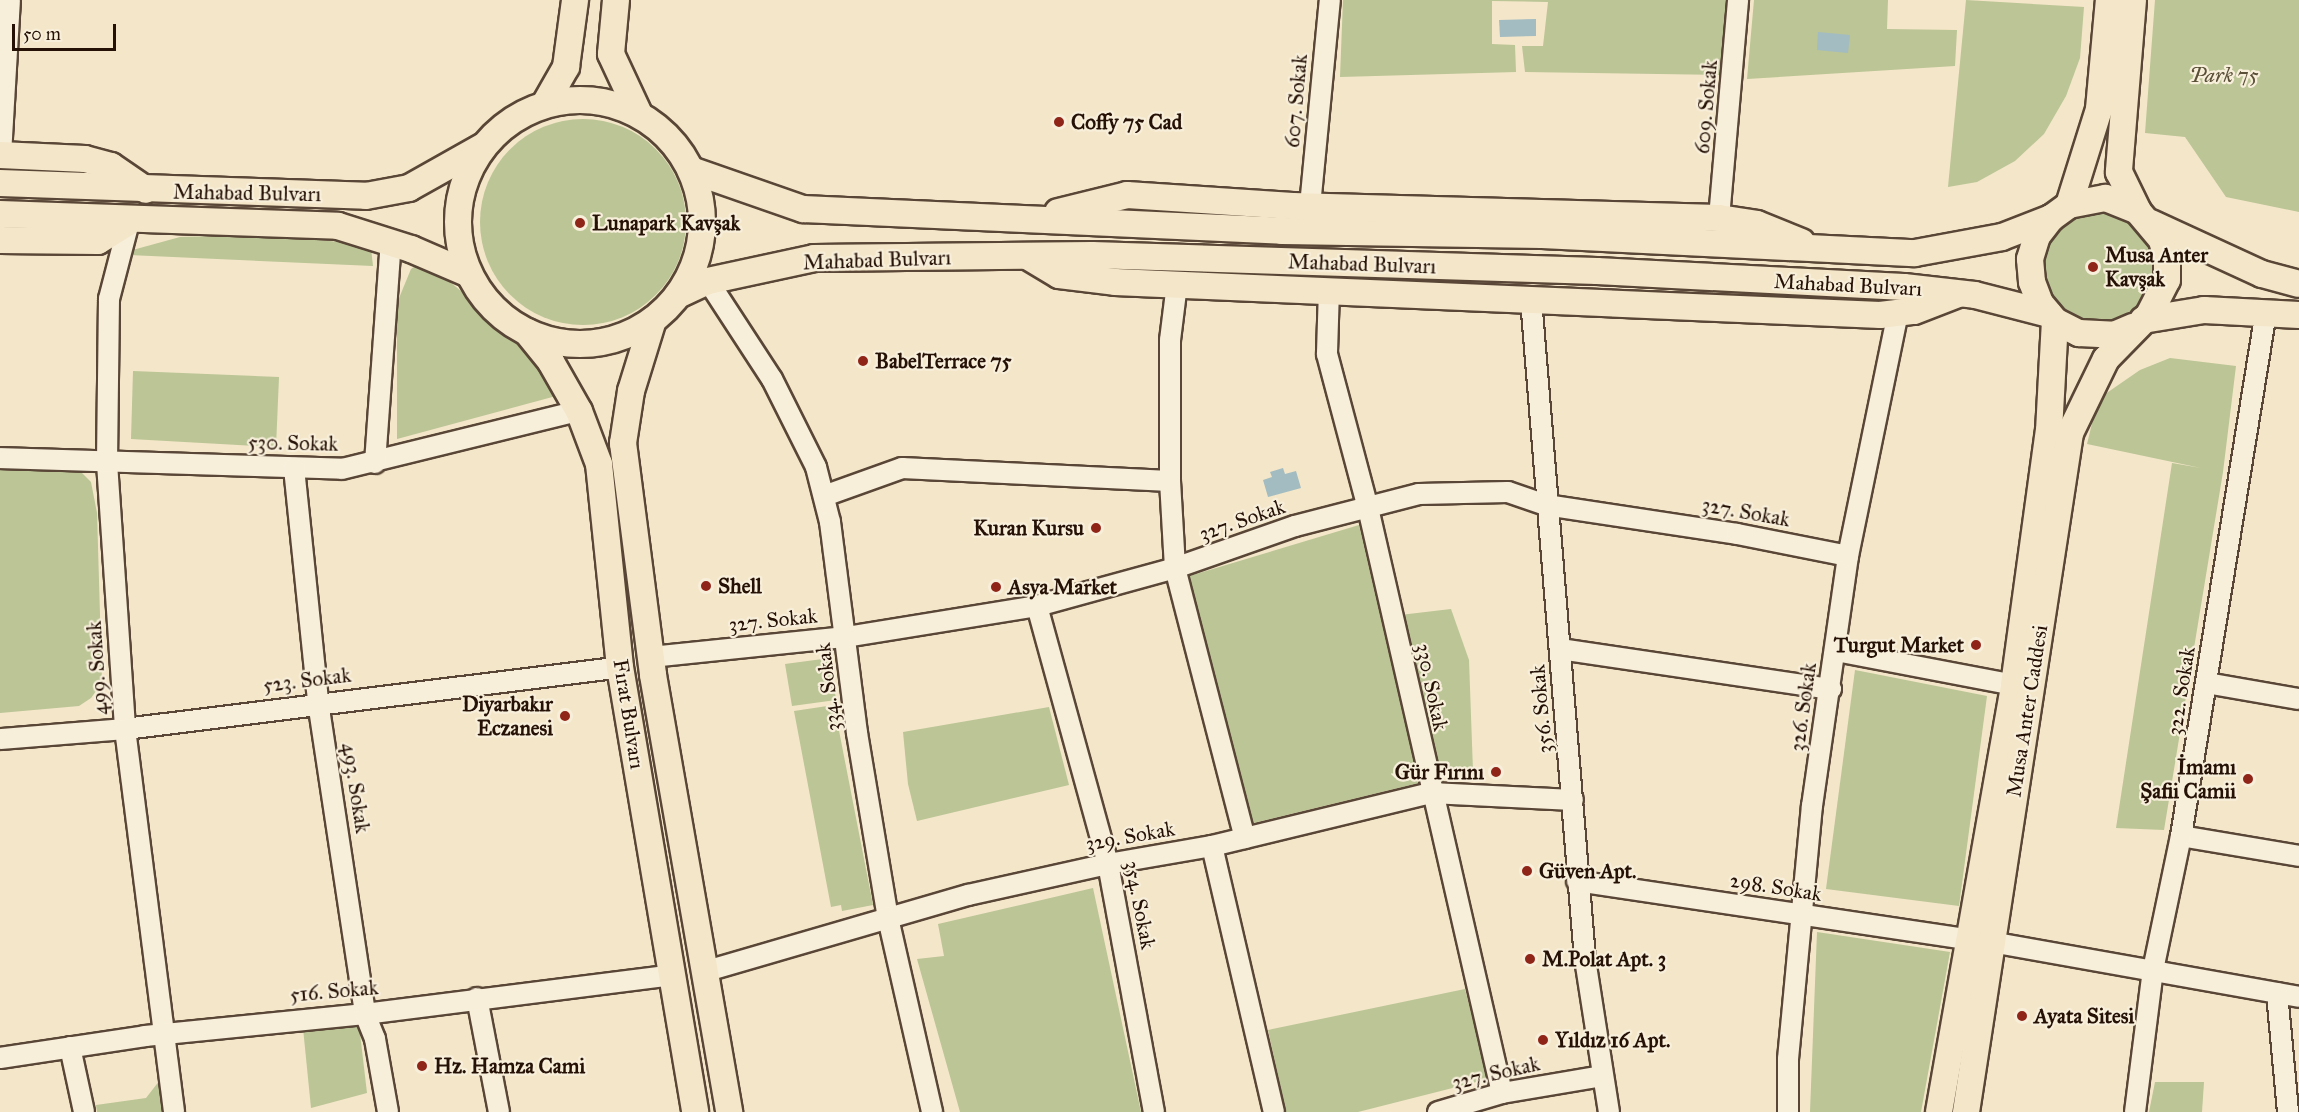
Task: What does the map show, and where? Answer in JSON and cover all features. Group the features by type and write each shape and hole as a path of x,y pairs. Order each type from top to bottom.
{"main road":[{"path":"545,104 566,67 575,0"},
{"path":"616,0 611,54 639,114"},
{"path":"2109,0 2099,109 2060,211 2037,237 2030,258 2032,282 2052,317 2079,333 2096,336 2138,324 2204,310 2299,315"},
{"path":"2133,0 2119,172 2165,250 2167,280 2160,299 2138,324"},
{"path":"588,100 609,102 639,114 669,138 691,170 701,202 702,235 694,267 678,295 653,320 630,334 578,345 552,341 527,332 490,304 469,274 459,242 458,209 466,176 483,147 514,118 545,104 588,100"},
{"name":"Mahabad Bulvarı","path":"0,183 146,190 366,196 409,188 483,147"},
{"path":"1,155 86,159 111,166 146,190"},
{"name":"Mahabad Bulvarı","path":"691,170 803,209 1282,231 1542,235 1915,253 2002,237 2060,211"},
{"path":"1027,219 1127,195 1310,206 1719,218 1757,224 1817,249"},
{"path":"2060,211 2105,198 2262,274 2299,284"},
{"name":"Mahabad Bulvarı","path":"0,214 129,222 297,222 338,226 391,242 469,274"},
{"path":"0,240 98,241 129,222"},
{"path":"1029,256 1059,275 1115,282 1531,299 1898,313 1914,311 1961,292"},
{"name":"Mahabad Bulvarı","path":"678,295 708,281 814,258 1029,256 1597,271 1961,292 2052,317"},
{"name":"Musa Anter Caddesi","path":"1966,1112 1979,940 2049,431 2052,317"},
{"name":"Fırat Bulvarı","path":"653,320 631,391 623,443 651,657 703,972 729,1112"},
{"name":"Musa Anter Caddesi","path":"1939,1112 1979,940 2070,433 2106,359 2138,324"},
{"name":"Fırat Bulvarı","path":"527,332 551,362 579,411 599,464 620,667 695,1112"},
{"path":"599,464 606,449 612,447 618,448 626,465"}],"street":[{"path":"1,155 9,0"},
{"name":"607. Sokak","path":"1310,206 1329,0"},
{"name":"609. Sokak","path":"1719,218 1738,0"},
{"name":"499. Sokak","path":"129,222 109,299 107,463 125,729 161,1034 174,1112"},
{"path":"375,463 391,242"},
{"name":"334. Sokak","path":"708,281 772,379 816,467 824,496 846,637 857,733 888,918 932,1112"},
{"path":"1177,284 1170,340 1170,481 1175,568 1245,838"},
{"name":"330. Sokak","path":"1329,290 1327,354 1368,508 1431,793 1502,1093"},
{"name":"356. Sokak","path":"1531,299 1546,505 1573,800 1577,881 1602,1076 1610,1112"},
{"name":"322. Sokak","path":"2135,1112 2153,970 2181,836 2266,312"},
{"name":"326. Sokak","path":"1788,1112 1800,916 1848,556 1898,313"},
{"name":"530. Sokak","path":"0,458 342,469 375,463 579,411"},
{"name":"493. Sokak","path":"294,468 318,702 365,1014 375,1039 388,1112"},
{"path":"824,496 902,468 1170,481"},
{"name":"327. Sokak","path":"651,657 846,637 1037,606 1175,568 1294,526 1419,494 1460,491 1508,492 1546,505 1737,534 1848,556"},
{"name":"354. Sokak","path":"1037,606 1108,864 1154,1112"},
{"path":"1560,649 1831,689"},
{"path":"1836,651 2013,685"},
{"name":"523. Sokak","path":"0,739 125,729 318,702 620,667"},
{"path":"2207,682 2299,699"},
{"name":"329. Sokak","path":"703,972 888,918 1108,864 1212,846 1431,793 1573,800"},
{"path":"2181,836 2299,856"},
{"path":"1212,846 1274,1112"},
{"name":"298. Sokak","path":"1577,881 1800,916 1979,940 2299,997"},
{"name":"516. Sokak","path":"0,1058 161,1034 365,1014 477,998 673,975"},
{"path":"2277,993 2288,1112"},
{"path":"477,998 500,1112"},
{"path":"70,1047 84,1112"},
{"name":"327. Sokak","path":"1438,1112 1502,1093 1602,1076"}],"green space":[{"path":"1343,0 1732,0 1725,75 1525,72 1522,46 1543,46 1548,2 1492,1 1492,44 1515,45 1516,72 1340,77"},
{"path":"1754,0 1888,0 1887,29 1957,30 1955,66 1747,79"},
{"path":"1966,0 2084,7 2080,58 2066,96 2044,134 2015,161 1977,182 1948,187"},
{"name":"Park 75","path":"2155,0 2299,0 2299,212 2226,197 2185,137 2145,133"},
{"path":"583,119 603,121 632,131 656,149 674,173 684,202 686,222 684,242 674,271 656,295 632,313 603,323 583,325 563,323 534,313 510,295 492,271 482,242 480,222 482,202 492,173 510,149 534,131 563,121"},
{"path":"2097,212 2118,216 2137,228 2149,247 2153,268 2149,289 2137,308 2118,320 2097,324 2076,320 2057,308 2045,289 2041,268 2045,247 2057,228 2076,216"},
{"path":"256,235 354,243 371,248 373,266 129,255 129,251 180,237"},
{"path":"417,265 450,282 489,314 531,354 549,378 556,396 397,439 397,303 411,269"},
{"path":"2170,358 2236,366 2223,472 2164,830 2116,828 2172,463 2201,468 2087,444 2098,399 2140,370"},
{"path":"133,371 279,377 276,447 131,439"},
{"path":"0,465 78,469 91,482 97,513 102,683 91,698 79,706 0,713"},
{"path":"1359,525 1419,783 1249,824 1186,577"},
{"path":"1451,609 1469,660 1473,771 1435,774 1400,615"},
{"path":"830,658 836,700 792,706 785,664"},
{"path":"1855,670 1987,696 1959,906 1826,889"},
{"path":"834,705 873,905 842,911 841,905 831,907 794,711"},
{"path":"1049,707 1069,785 917,821 908,784 903,732"},
{"path":"1093,888 1141,1112 960,1112 917,959 944,956 938,924"},
{"path":"1817,932 1950,952 1921,1112 1810,1112"},
{"path":"1465,989 1488,1079 1358,1112 1286,1112 1268,1030"},
{"path":"359,1025 367,1093 311,1108 303,1028"},
{"path":"160,1080 166,1112 97,1112 96,1105 146,1098"},
{"path":"2155,1082 2204,1082 2202,1112 2149,1112"}],"water":[{"path":"1536,19 1536,36 1500,37 1499,20"},
{"path":"1818,32 1850,35 1848,53 1817,50"},
{"path":"1283,468 1285,474 1296,471 1301,488 1268,497 1263,480 1272,477 1270,472"}],"place":[{"name":"Coffy 75 Cad","path":"1059,122"},
{"name":"Lunapark Kavşak","path":"580,223"},
{"name":"Musa Anter Kavşak","path":"2093,267"},
{"name":"BabelTerrace 75","path":"863,361"},
{"name":"Kuran Kursu","path":"1096,528"},
{"name":"Shell","path":"706,586"},
{"name":"Asya Market","path":"996,587"},
{"name":"Turgut Market","path":"1976,645"},
{"name":"Diyarbakır Eczanesi","path":"565,716"},
{"name":"Gür Fırını","path":"1496,772"},
{"name":"İmamı Şafii Camii","path":"2248,779"},
{"name":"Güven Apt.","path":"1527,871"},
{"name":"M.Polat Apt. 3","path":"1530,959"},
{"name":"Ayata Sitesi","path":"2022,1016"},
{"name":"Yıldız 16 Apt.","path":"1543,1040"},
{"name":"Hz. Hamza Cami","path":"422,1066"}]}
